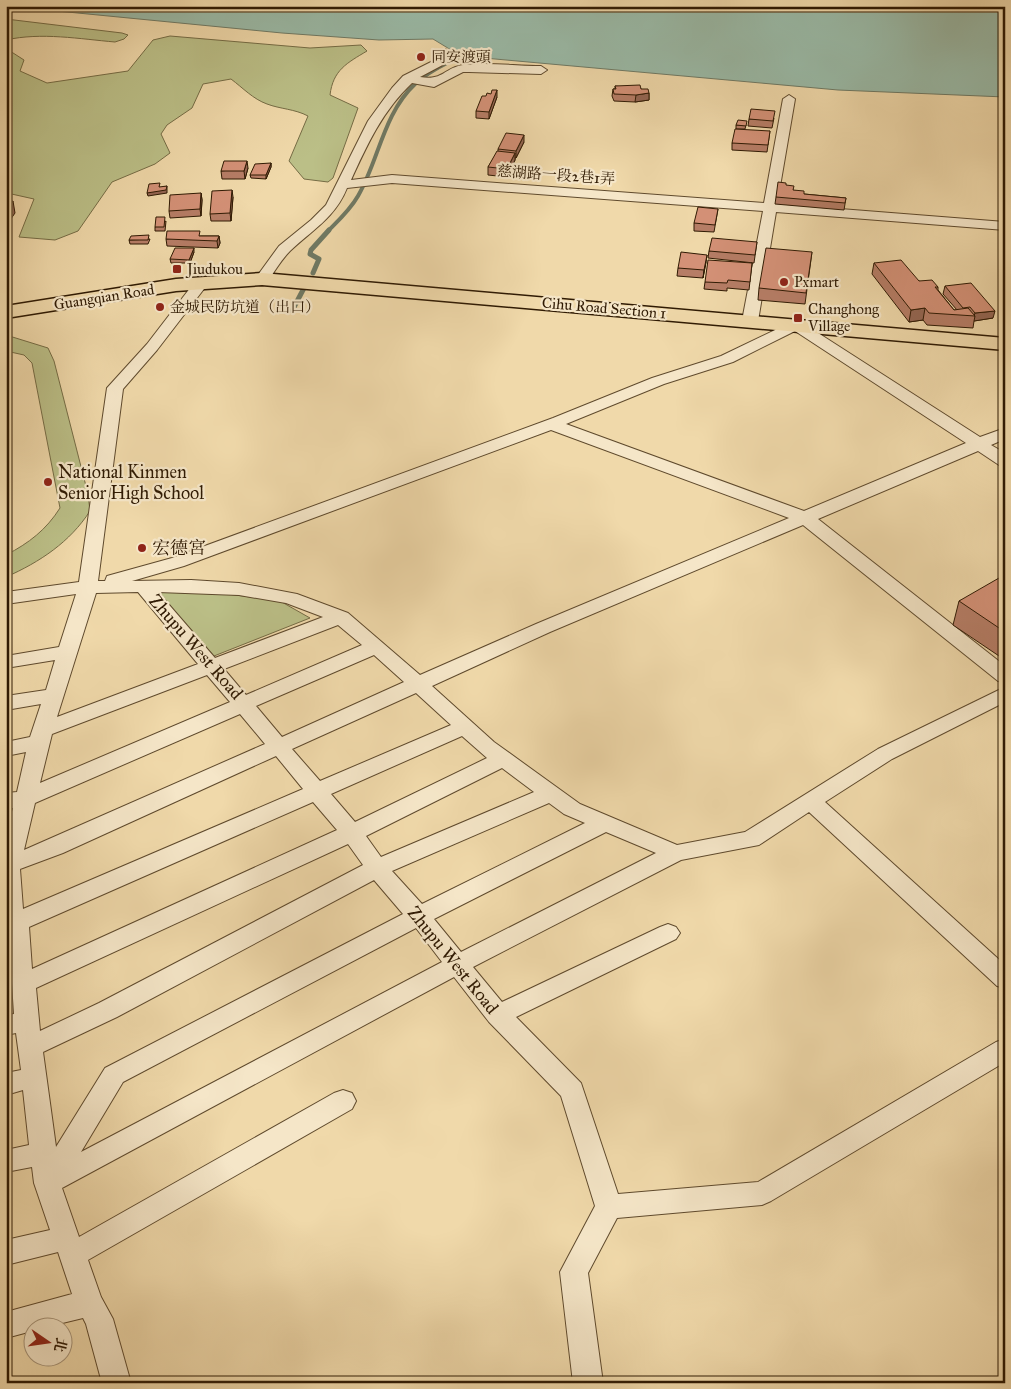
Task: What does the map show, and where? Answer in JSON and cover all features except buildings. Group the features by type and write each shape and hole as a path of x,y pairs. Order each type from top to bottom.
{"main road":[{"name":"Cihu Road Section 1","path":"202,282 262,279 1005,344"},
{"name":"Guangqian Road","path":"6,312 202,282"}],"street":[{"path":"262,279 282,251 314,225 329,209 347,184 375,120 388,99 409,79 428,66 448,58 449,55 445,52"},
{"path":"409,79 435,82 458,70 469,68 541,70"},
{"path":"750,321 788,99"},
{"name":"慈湖路一段2巷1弄","path":"347,184 392,179 1005,226"},
{"path":"117,1383 99,1319 89,1303 47,1183 30,1047 16,1023 17,971 8,872 16,799 41,736 88,587 115,388 152,347 202,282"},
{"path":"88,587 178,562 551,424 658,381 727,359 796,325 1005,461"},
{"path":"551,424 806,518 1005,676"},
{"path":"10,853 55,847 543,628 1005,433"},
{"path":"6,598 88,587 239,589 290,598 341,618 503,759 572,809 676,853"},
{"name":"Zhupu West Road","path":"144,587 318,791 377,868 419,916 498,1015 572,1091 609,1207"},
{"path":"6,749 212,666 341,618"},
{"path":"16,799 376,647"},
{"path":"6,662 68,652"},
{"path":"47,1183 456,964 676,853 751,839 885,754 1005,694"},
{"path":"6,703 54,695"},
{"path":"12,914 318,791 465,727"},
{"path":"17,971 352,833 503,759"},
{"path":"30,1047 116,1005 377,868 551,794"},
{"path":"810,801 1005,979"},
{"path":"47,1183 114,1075 419,916 605,823"},
{"path":"498,1015 668,934"},
{"path":"588,1383 574,1272 609,1207 762,1193 823,1159 1005,1050"},
{"path":"6,1084 34,1077"},
{"path":"6,1253 69,1246 343,1101"},
{"path":"6,1161 43,1153"},
{"path":"6,1325 89,1303"}],"green space":[{"path":"6,19 128,35 124,39 115,42 47,36 6,40"},
{"path":"170,36 310,48 361,45 367,51 342,68 334,79 330,95 358,108 333,178 328,182 304,179 289,161 308,116 262,102 231,79 203,84 192,108 167,125 161,134 170,153 155,164 112,182 78,231 55,240 19,237 34,199 7,193 6,51 10,51 24,60 20,71 47,83 128,71 153,40"},
{"path":"6,335 48,348 54,361 88,494 90,511 64,542 31,565 6,577 6,555 36,535 49,523 60,508 32,363 24,355 6,351"},
{"path":"158,592 228,594 280,601 310,618 214,656"}],"shaded area":[{"path":"6,6 1005,6 1005,97 838,90 484,58 456,53 433,39 379,40 282,33"}],"waterway":[{"path":"328,231 348,210 358,196 388,123 404,96 428,74 471,51"},
{"path":"313,273 319,259 310,254 311,250 329,230"},
{"path":"292,311 304,288"}],"place":[{"name":"同安渡頭","path":"421,57"},
{"name":"Jiudukou","path":"177,269"},
{"name":"Pxmart","path":"784,282"},
{"name":"金城民防坑道（出口）","path":"160,307"},
{"name":"Changhong Village","path":"798,318"},
{"name":"National Kinmen Senior High School","path":"48,482"},
{"name":"宏德宮","path":"142,548"}]}
